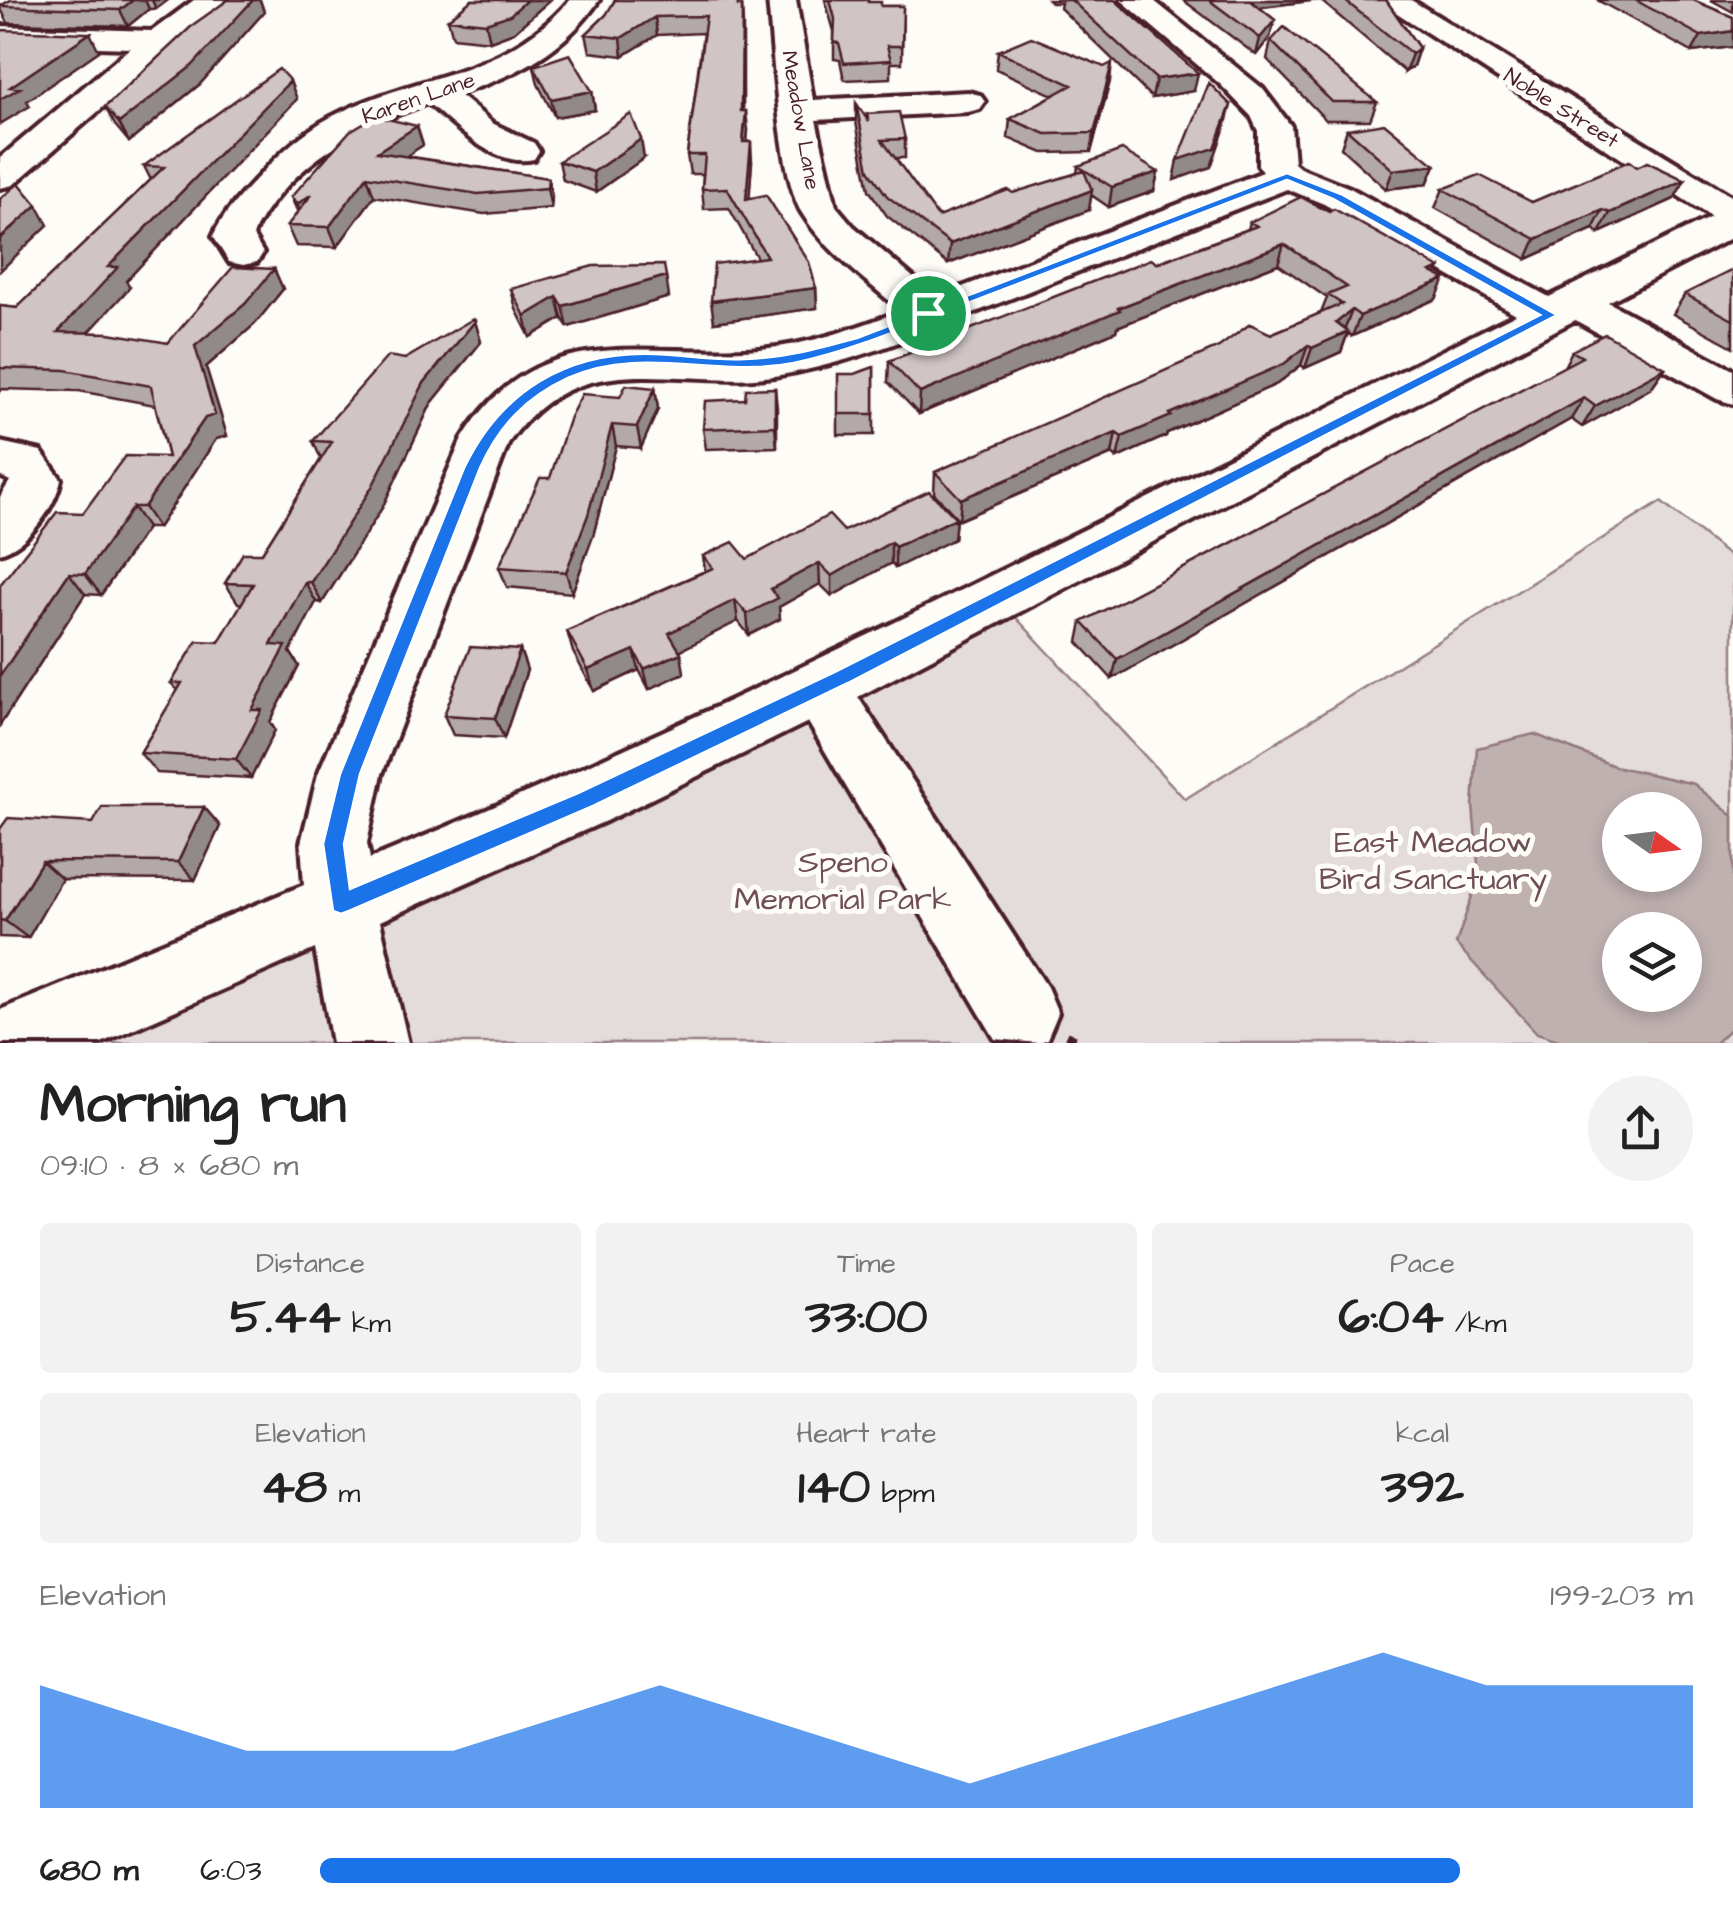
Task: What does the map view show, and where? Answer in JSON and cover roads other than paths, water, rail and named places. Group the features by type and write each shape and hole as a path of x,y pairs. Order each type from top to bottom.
{"street":[{"path":"0,177 212,0"},
{"name":"Karen Lane","path":"243,253 233,236 242,217 309,146 350,120 500,68 548,44 568,26 585,0"},
{"name":"Meadow Lane","path":"782,0 806,166 818,209 839,234 928,313"},
{"path":"1135,0 1249,95 1273,122 1277,134 1276,165 1287,176 1337,196 1733,389"},
{"name":"Noble Street","path":"1392,0 1733,214"},
{"path":"0,35 160,40"},
{"path":"434,90 482,131 521,151"},
{"path":"800,111 968,102"},
{"path":"370,1043 341,903 334,844 350,774 472,468 486,439 518,400 565,374 614,360 650,358 743,364 791,359 862,341 1287,176"},
{"path":"13,1043 586,800 820,688 1733,221"},
{"path":"0,459 28,465 36,479 26,502 0,534"},
{"path":"820,688 1021,1013"}],"park label":[{"name":"East Meadow Bird Sanctuary","path":"1433,860"},
{"name":"Speno Memorial Park","path":"843,880"}]}
